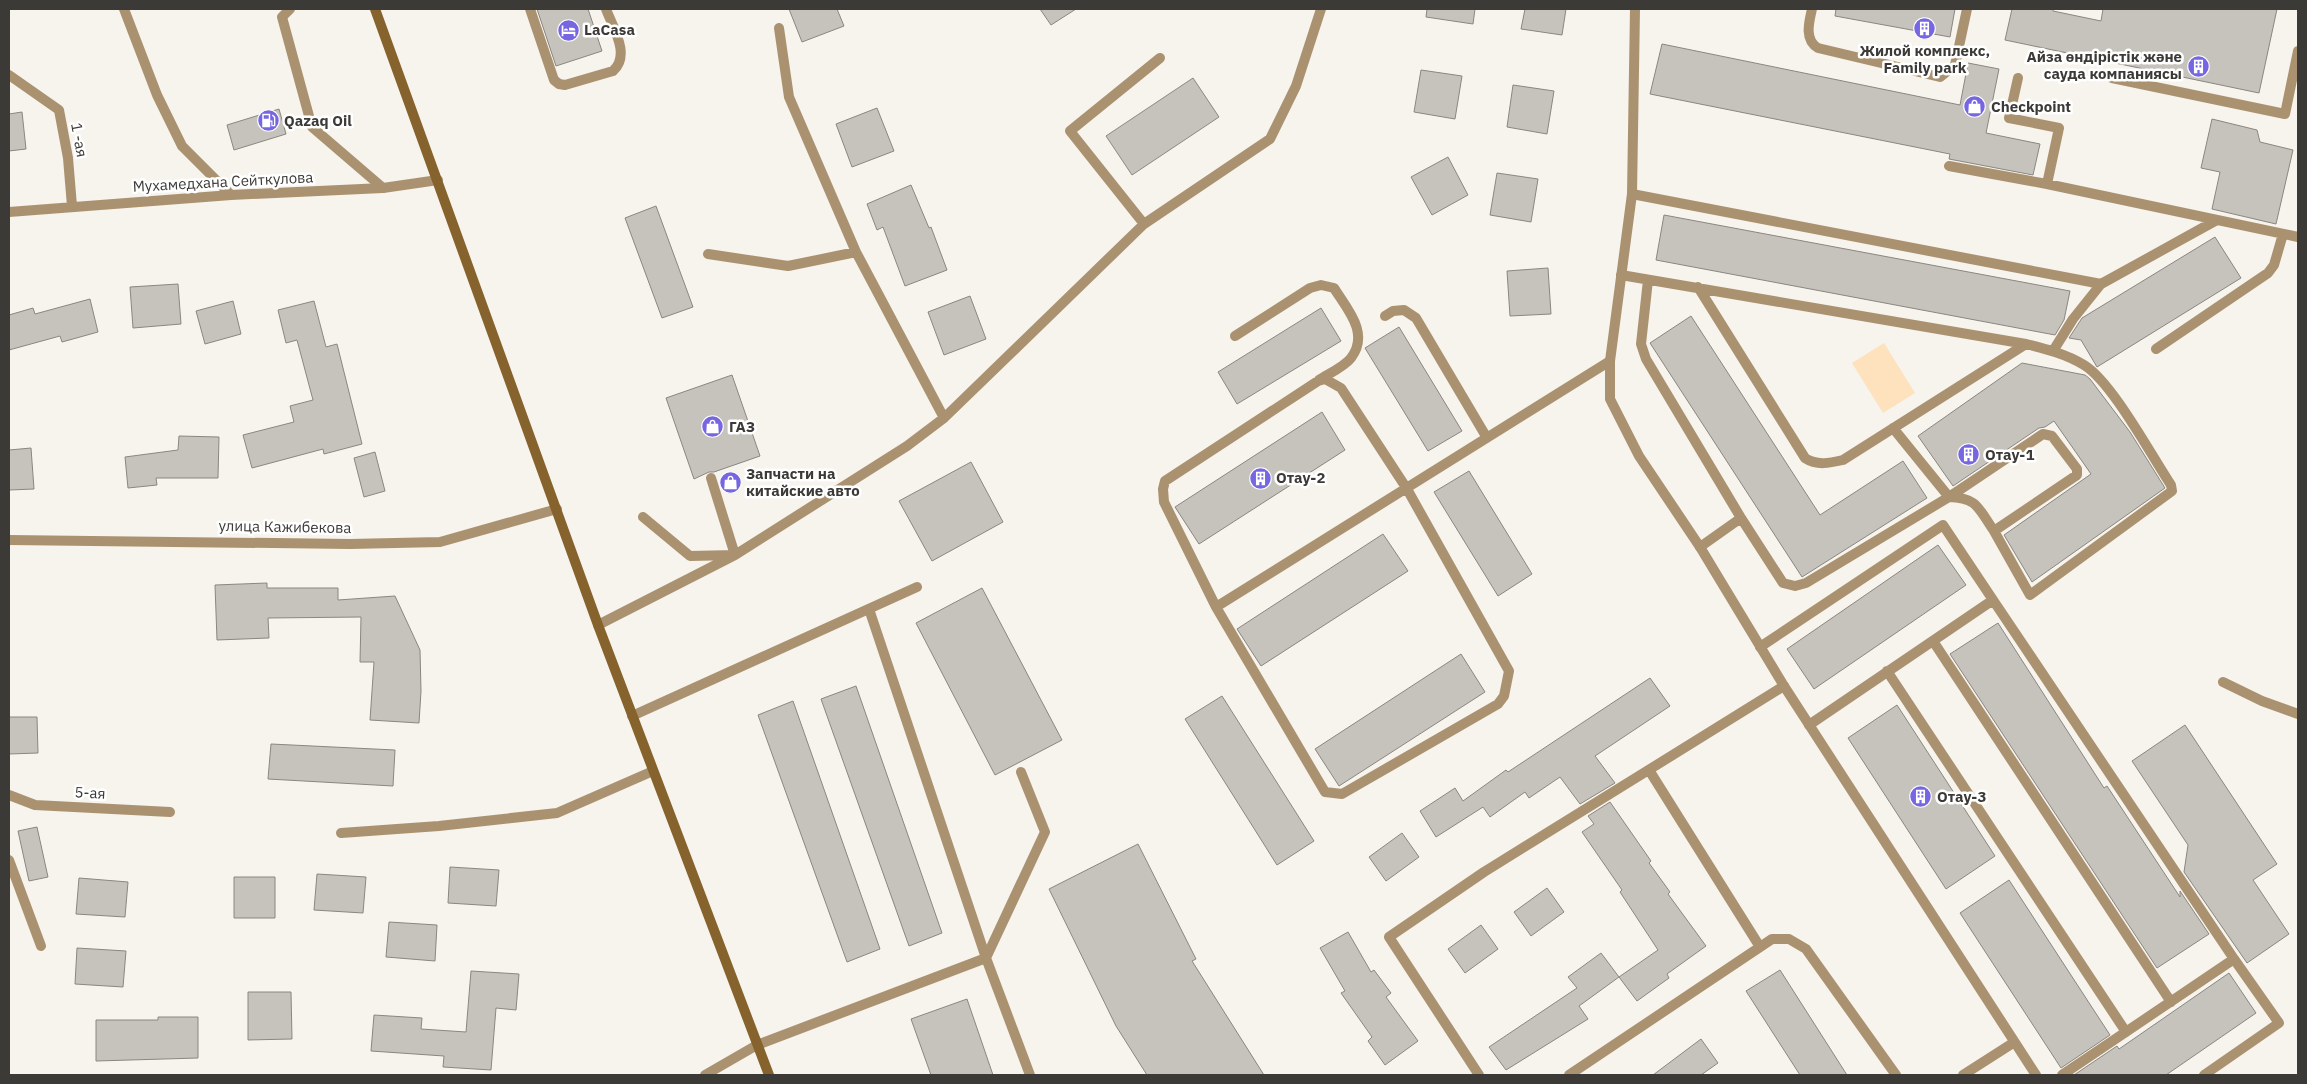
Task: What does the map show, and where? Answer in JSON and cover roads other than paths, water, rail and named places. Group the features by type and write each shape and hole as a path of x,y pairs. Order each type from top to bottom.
{"main road":[{"path":"375,9 598,625 769,1075"}],"street":[{"path":"124,9 157,95 182,146 231,195"},
{"path":"290,9 282,17 312,127 383,188"},
{"path":"530,9 554,80 559,84 565,85 613,70 622,59 621,50 606,9"},
{"path":"598,625 735,555 907,446 944,418 1144,224 1270,139 1296,86 1321,9"},
{"path":"1635,9 1632,194 1610,361 1610,400 1639,456 1700,547 1784,686 2013,1043 2036,1075"},
{"path":"1812,9 1808,29 1812,43 1818,48 1940,77 1955,65 1967,9"},
{"path":"779,28 789,97 856,252 944,418"},
{"path":"2112,78 2285,114 2298,51"},
{"path":"1144,224 1070,131 1160,58"},
{"name":"1 -ая","path":"9,75 59,110 68,158 72,206"},
{"path":"2018,78 2009,118 2059,128 2047,184"},
{"path":"1949,166 2047,184 2298,237"},
{"name":"Мухамедхана Сейткулова","path":"9,212 231,195 383,188 438,180"},
{"path":"1632,194 2102,284"},
{"path":"2053,352 2073,319 2102,284 2215,221"},
{"path":"2156,348 2268,273 2274,265 2283,234"},
{"path":"708,254 788,266 856,252"},
{"path":"1621,275 2026,344 2053,352 2084,366 2101,379 2171,485 2172,491 2030,595 1994,531 1967,498 1949,496 1893,428"},
{"path":"1648,280 1641,344 1646,359 1783,583 1795,586 1806,583 1949,496 2043,434 2052,436 2077,469 2077,475 1994,531"},
{"path":"1235,336 1310,288 1321,285 1334,288 1359,328 1358,342 1351,358 1165,481 1162,489 1164,502 1216,606 1321,788 1325,792 1342,794 1498,704 1504,696 1509,671 1407,489 1340,388 1325,380 1318,381"},
{"path":"1698,287 1805,458 1815,463 1843,460 2026,344"},
{"path":"1385,316 1393,311 1404,310 1416,318 1487,438"},
{"path":"1216,606 1407,489 1610,361"},
{"path":"711,478 735,555"},
{"name":"улица Кажибекова","path":"9,540 350,544 440,542 557,509"},
{"path":"644,516 690,556 735,555"},
{"path":"1700,547 1742,518"},
{"path":"1760,647 1943,525 2234,959 2279,1023 2204,1075"},
{"path":"632,716 917,587"},
{"path":"1809,724 1993,600"},
{"path":"868,609 986,958 1030,1075"},
{"path":"1933,641 2171,1002"},
{"path":"1887,671 2126,1032"},
{"path":"2223,682 2262,701 2298,714"},
{"path":"1479,1075 1389,937 1484,872 1784,686"},
{"path":"1648,770 1760,947"},
{"path":"341,832 440,826 557,813 653,771"},
{"path":"705,1075 758,1045 986,958 1045,832 1021,772"},
{"name":"5-ая","path":"9,796 35,805 170,812"},
{"path":"9,860 41,946"},
{"path":"1568,1075 1772,939 1789,938 1806,949 1896,1075"},
{"path":"2066,1074 2234,959"},
{"path":"1963,1075 2013,1043"}],"place":[{"name":"Жилой комплекс, Family park","path":"1925,28"},
{"name":"LaCasa","path":"568,30"},
{"name":"Айза өндірістік және сауда компаниясы","path":"2198,66"},
{"name":"Checkpoint","path":"1975,107"},
{"name":"Qazaq Oil","path":"268,121"},
{"name":"ГАЗ","path":"713,427"},
{"name":"Отау-1","path":"1969,455"},
{"name":"Отау-2","path":"1260,478"},
{"name":"Запчасти на китайские авто","path":"730,483"},
{"name":"Отау-3","path":"1921,797"}]}
